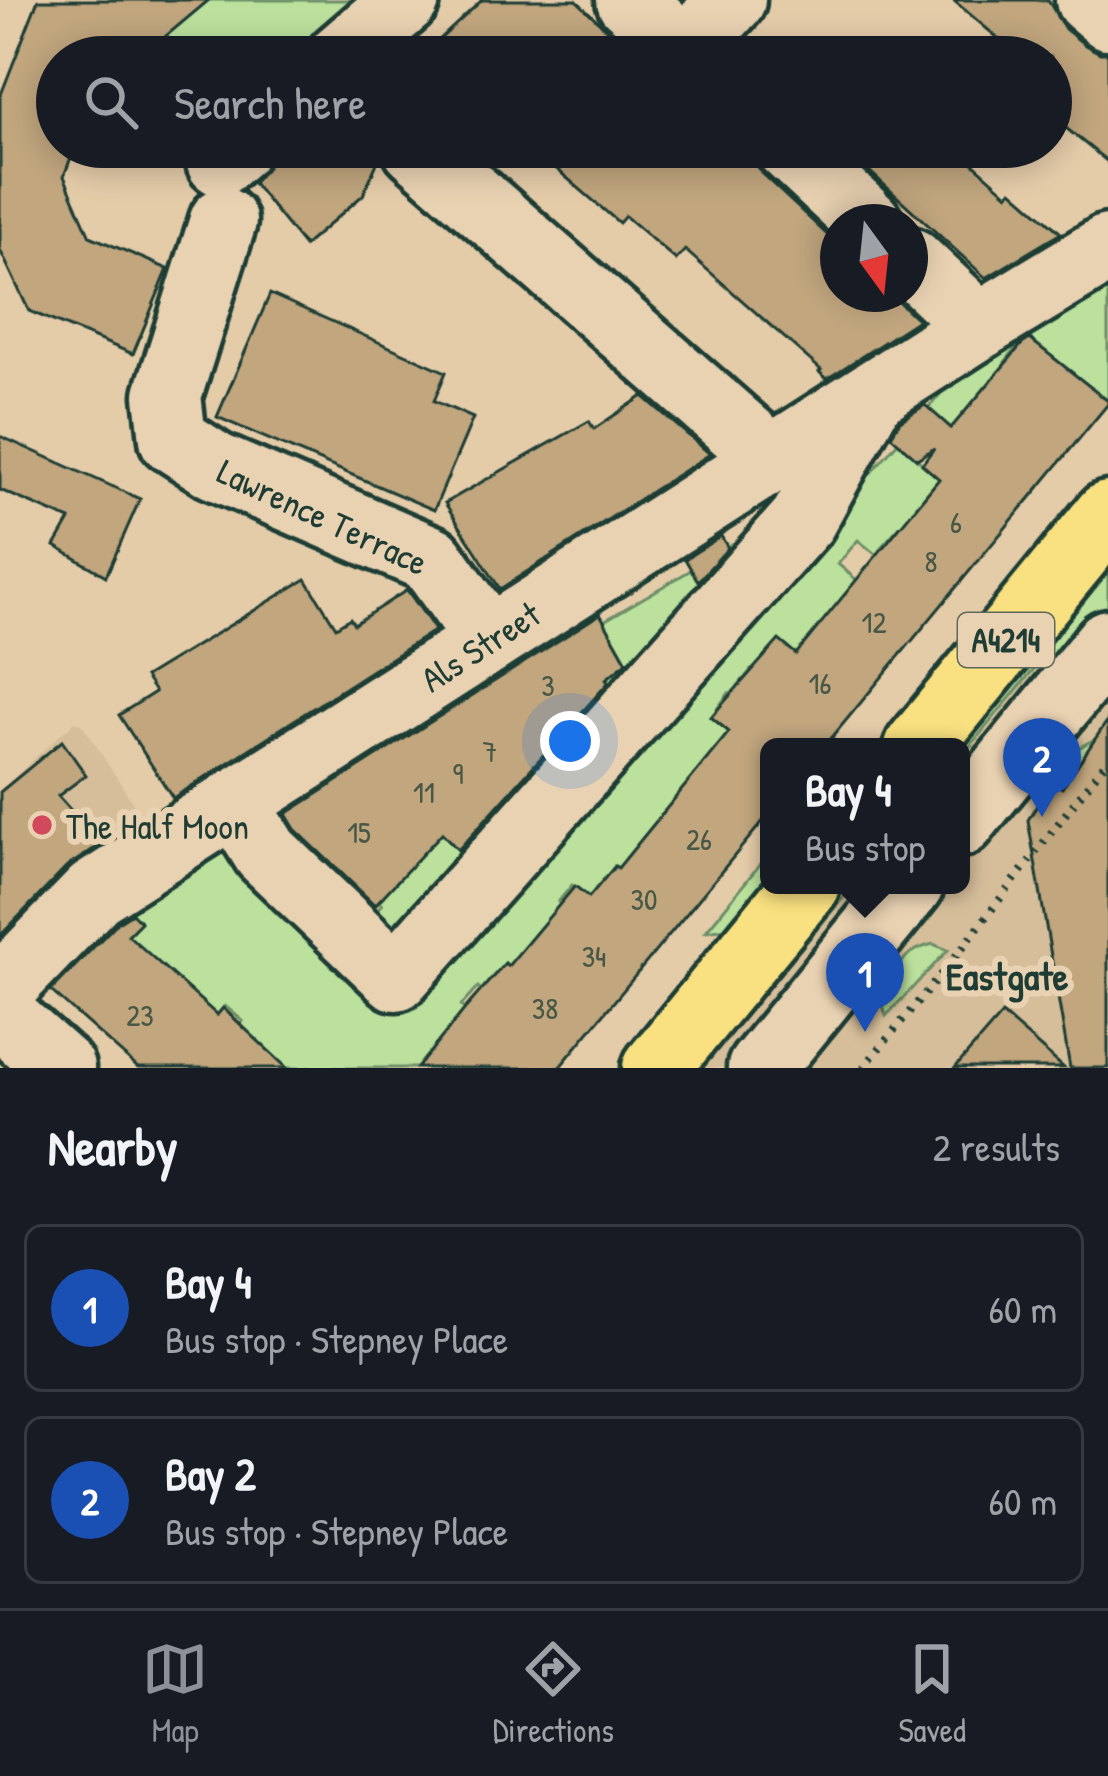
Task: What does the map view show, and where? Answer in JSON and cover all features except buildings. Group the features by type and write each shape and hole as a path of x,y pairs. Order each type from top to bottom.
{"main road":[{"name":"A4214","path":"925,738 1108,515"},
{"path":"656,1068 799,894"}],"street":[{"path":"364,36 406,0"},
{"path":"630,0 669,36"},
{"path":"703,36 732,0"},
{"path":"1089,0 1108,16"},
{"path":"440,168 772,459"},
{"path":"810,168 849,204"},
{"name":"Lawrence Terrace","path":"227,176 168,395 173,439 215,466 431,559 489,640"},
{"name":"Als Street","path":"0,990 94,893 979,326 1106,252"},
{"path":"928,278 979,326"},
{"path":"236,803 266,853 396,977 802,520 870,396"},
{"path":"970,812 1108,644"},
{"path":"761,1068 903,894"},
{"path":"0,1014 61,1068"}],"path":[{"path":"863,1068 1108,759"}],"shaded area":[{"path":"1108,556 1108,1068 688,1068 831,894 970,894 968,738"},
{"name":"The Half Moon","path":"75,721 82,724 150,829 44,895 0,936 0,790"}],"green space":[{"path":"191,0 377,0 337,36 121,36 106,24"},
{"path":"1108,271 1108,401 1025,336 1005,362 1040,389 1044,480 1039,488 998,536 935,484 914,509 947,538 933,553 900,526 882,546 916,575 910,582 858,540 838,564 883,603 828,664 751,670 738,686 772,727 729,693 711,717 757,755 723,797 695,774 627,857 653,879 644,889 615,867 615,919 572,885 558,902 602,938 547,998 505,963 488,982 530,1018 523,1026 478,987 461,1006 504,1047 457,1021 423,1061 431,1068 284,1068 249,1033 235,1032 243,1021 225,1006 186,1048 211,1011 171,974 142,1004 100,966 140,922 121,903 218,836 402,1002 898,442 927,468 958,434 928,408 983,345"},
{"path":"787,518 620,703 606,679 628,663 604,621 691,570 705,590 740,568 727,547"},
{"path":"1108,556 1108,608 1061,673 1043,658 970,746 970,738 958,738"},
{"path":"580,694 603,723 399,954 367,920 382,904 334,861 415,805 460,851 470,840 431,797 448,788 488,824 500,810 468,777 483,768 518,803 529,790 501,755 514,747 540,777 556,763 536,732"},
{"path":"1095,739 1069,792 1052,781 1062,760"},
{"path":"760,864 761,894 734,927 706,931"},
{"path":"831,894 846,894 701,1068 688,1068"},
{"path":"933,944 948,950 886,1016 882,1001 901,976 905,958"}],"place":[{"name":"Bay 2","path":"1042,817"},
{"name":"The Half Moon","path":"42,825"},
{"name":"Bay 4","path":"865,1032"}],"district":[{"name":"Eastgate","path":"1007,975"}]}
